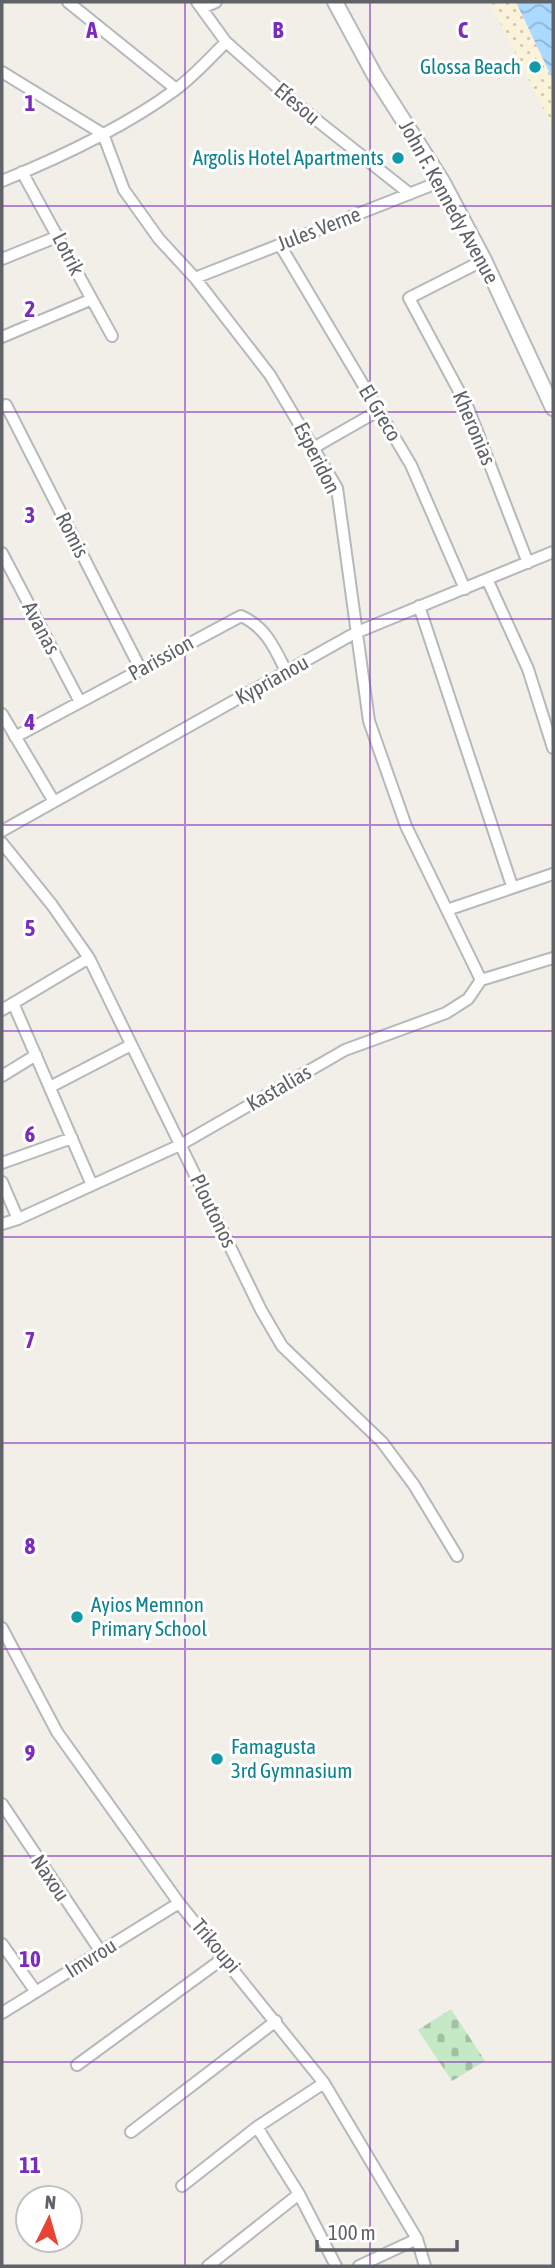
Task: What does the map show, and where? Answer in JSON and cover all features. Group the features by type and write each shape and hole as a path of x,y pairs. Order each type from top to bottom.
{"street":[{"path":"68,2 176,89"},
{"path":"199,5 216,2"},
{"name":"John F. Kennedy Avenue","path":"335,2 375,76 442,181 484,260 553,408"},
{"name":"Efesou","path":"199,5 226,42 295,103 410,194"},
{"path":"2,181 103,134 176,89 226,42"},
{"path":"2,72 103,134"},
{"name":"Esperidon","path":"103,134 124,190 159,239 195,278 270,375 337,488 369,721 406,827 481,980"},
{"name":"Lotrik","path":"22,173 112,336"},
{"name":"Jules Verne","path":"195,278 442,181"},
{"path":"2,259 59,236"},
{"name":"El Greco","path":"280,245 411,465 465,589"},
{"name":"Kheronias","path":"484,260 409,298 468,408 528,563"},
{"path":"2,337 90,300"},
{"name":"Romis","path":"2,407 6,405 141,670"},
{"path":"315,447 378,411"},
{"name":"Kyprianou","path":"2,831 355,633 553,552"},
{"name":"Avanas","path":"2,553 80,702"},
{"path":"487,579 528,668 553,748"},
{"path":"419,606 512,886"},
{"name":"Parission","path":"16,737 241,616 256,622 271,641 287,673"},
{"path":"2,714 53,800"},
{"name":"Ploutonos","path":"2,843 52,905 89,958 261,1310 282,1346 382,1442 414,1485 457,1556"},
{"path":"447,911 512,886 553,874"},
{"path":"2,1010 89,958"},
{"path":"481,980 553,958"},
{"name":"Kastalias","path":"2,1224 180,1145 345,1050 446,1013 468,999 481,980"},
{"path":"13,1003 92,1185"},
{"path":"50,1087 131,1045"},
{"path":"2,1076 36,1055"},
{"path":"2,1163 72,1138"},
{"path":"2,1182 18,1219"},
{"name":"Trikoupi","path":"2,1628 5,1642 57,1732 179,1903 324,2083 417,2238 425,2266"},
{"name":"Naxou","path":"2,1804 101,1952"},
{"name":"Imvrou","path":"2,2012 179,1903"},
{"path":"2,1944 36,1992"},
{"path":"78,2064 225,1957"},
{"path":"131,2132 276,2021"},
{"path":"182,2186 257,2127 324,2083"},
{"path":"257,2127 299,2194 336,2266"},
{"path":"208,2266 299,2194"},
{"path":"359,2266 417,2238"}],"sand":[{"name":"Glossa Beach","path":"490,2 516,2 553,80 553,128"}],"green space":[{"path":"451,2009 485,2061 452,2081 418,2030"}],"water":[{"path":"516,2 553,2 553,80"}],"place":[{"name":"Glossa Beach","path":"535,67"},
{"name":"Argolis Hotel Apartments","path":"398,158"},
{"name":"Ayios Memnon Primary School","path":"77,1617"},
{"name":"Famagusta 3rd Gymnasium","path":"217,1759"}]}
